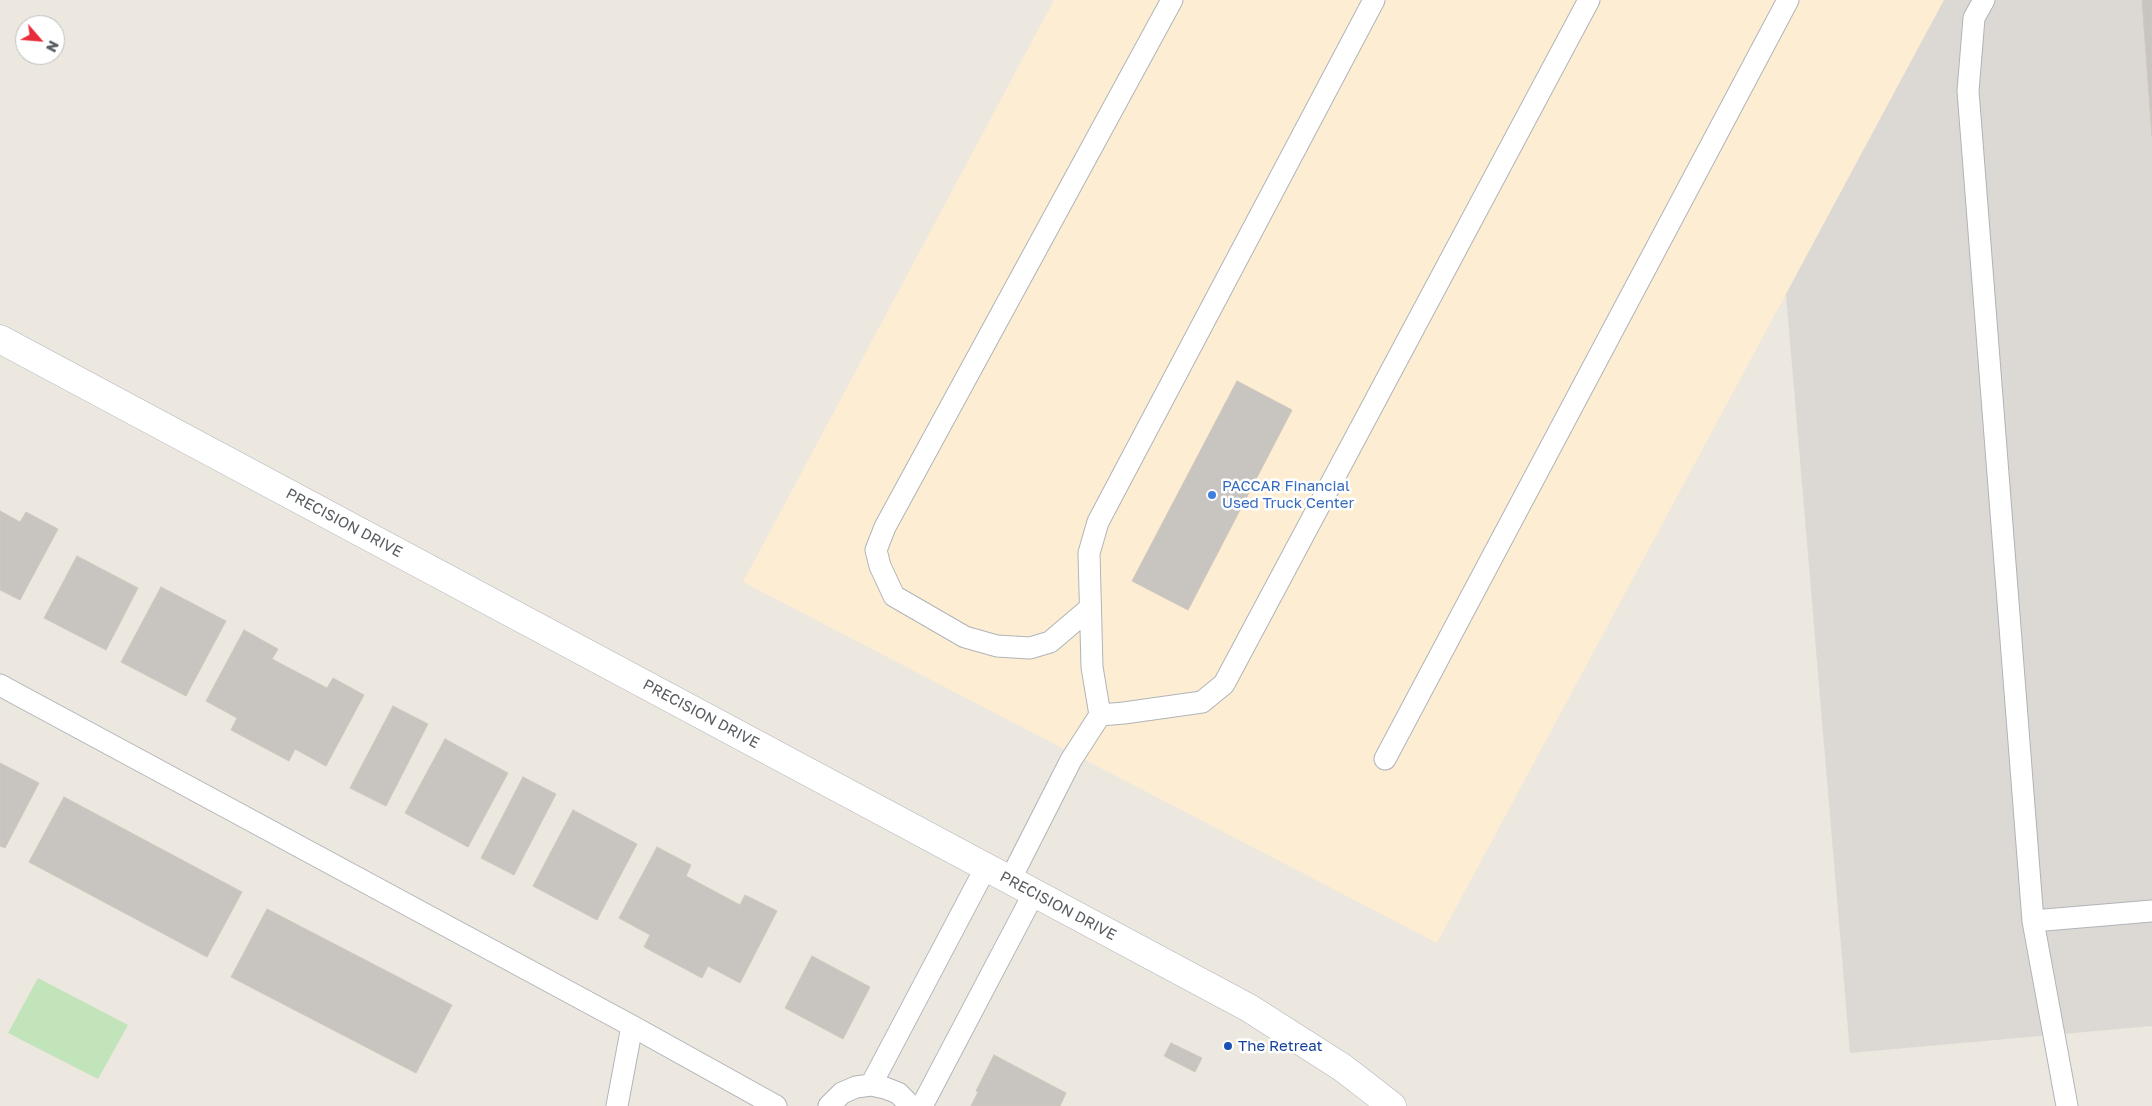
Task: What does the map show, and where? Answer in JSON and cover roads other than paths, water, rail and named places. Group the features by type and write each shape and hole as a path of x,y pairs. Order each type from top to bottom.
{"street":[{"name":"PRECISION DRIVE","path":"0,339 1249,1008 1343,1068 1392,1106"}],"lane":[{"path":"1090,608 1050,642 1030,648 997,646 965,637 894,596 880,566 876,550 885,527 1172,0"},
{"path":"1010,880 1070,760 1100,715 1092,668 1089,553 1098,522 1374,0"},
{"path":"1100,715 1202,702 1224,684 1589,0"},
{"path":"1385,759 1788,0"},
{"path":"1984,0 1974,18 1968,91 2033,920 2067,1106"},
{"path":"0,685 632,1026 776,1106"},
{"path":"871,1086 986,867"},
{"path":"922,1106 1034,893"},
{"path":"2033,920 2152,911"},
{"path":"617,1106 632,1026"},
{"path":"829,1106 842,1093 856,1087 871,1086 885,1088 898,1093 911,1106"}],"place":[{"name":"PACCAR Financial Used Truck Center","path":"1212,495"},
{"name":"The Retreat","path":"1228,1046"}]}
